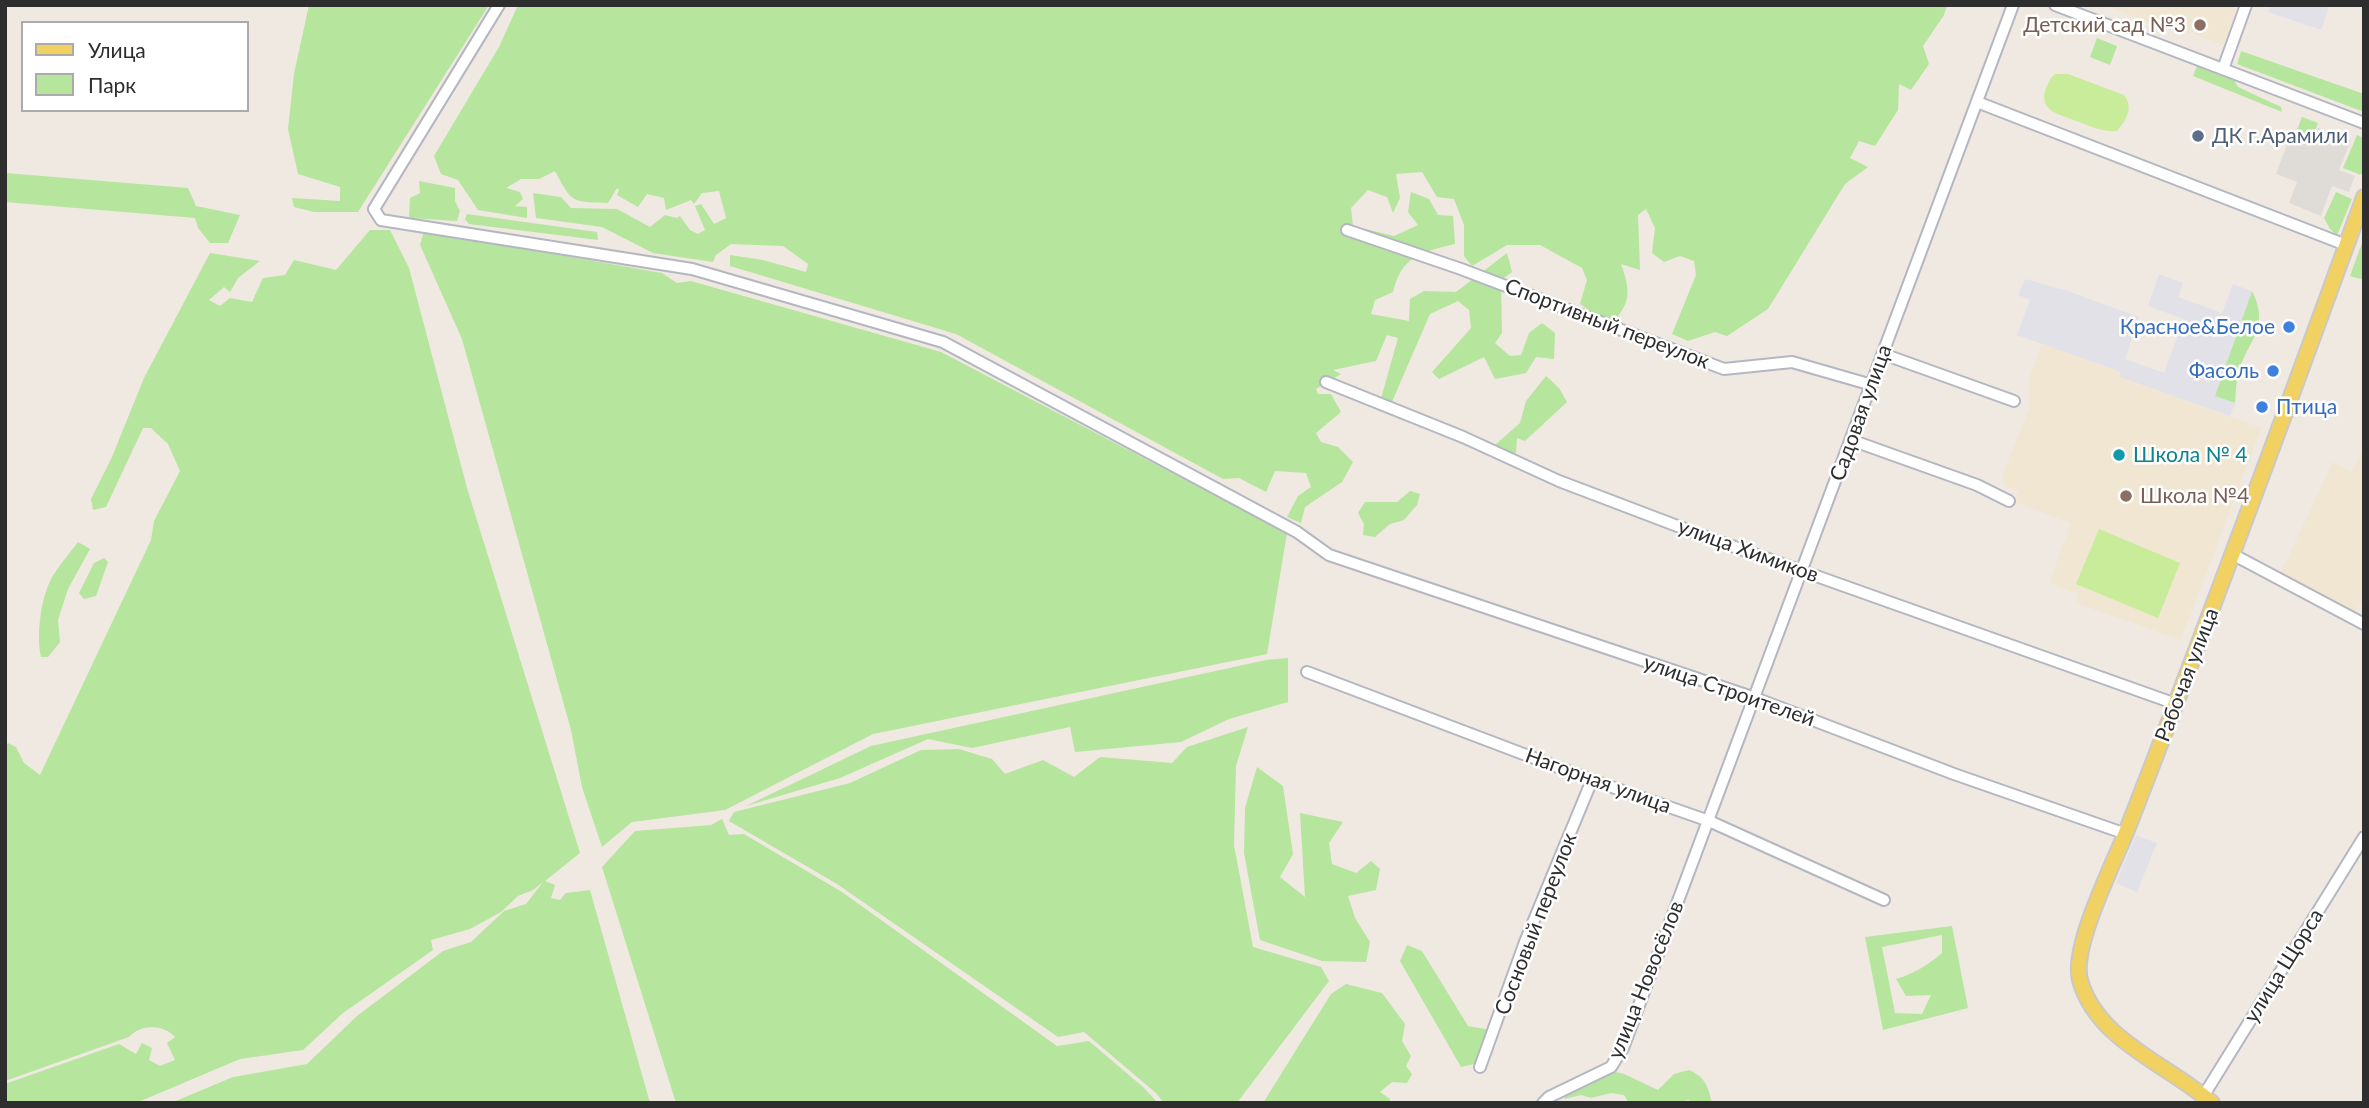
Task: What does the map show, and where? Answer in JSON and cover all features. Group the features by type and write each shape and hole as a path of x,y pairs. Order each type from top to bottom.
{"main road":[{"name":"Рабочая улица","path":"2208,1099 2121,1038 2091,1008 2080,978 2079,962 2091,920 2176,704 2364,197"}],"street":[{"name":"улица Строителей","path":"499,5 374,209 381,220 692,269 943,342 1297,532 1329,555 1755,698 1941,769 2126,834"},
{"name":"Садовая улица","path":"1709,821 2013,5"},
{"path":"2055,5 2364,123"},
{"path":"2223,69 2246,5"},
{"path":"1977,102 2346,245"},
{"name":"Спортивный переулок","path":"1347,229 1461,269 1724,369 1792,362 1872,385"},
{"path":"1883,354 2014,401"},
{"name":"улица Химиков","path":"1326,382 1463,437 1559,481 2176,704"},
{"path":"1851,440 1977,485 2009,501"},
{"path":"2232,554 2364,624"},
{"name":"Нагорная улица","path":"1307,672 1592,780 1709,821 1884,900"},
{"name":"Сосновый переулок","path":"1480,1067 1525,942 1592,780"},
{"name":"улица Новосёлов","path":"1542,1103 1611,1067 1623,1048 1709,821"},
{"name":"улица Щорса","path":"2208,1099 2363,840"}],"shaded area":[{"name":"Детский сад №3","path":"2104,5 2237,5 2223,45 2153,19 2151,23"},
{"path":"2271,5 2330,5 2321,30 2268,12"},
{"path":"2318,128 2351,140 2339,170 2355,176 2349,192 2332,186 2321,216 2289,203 2297,182 2276,174 2290,136 2312,145"},
{"path":"2159,274 2183,283 2178,297 2222,313 2233,284 2252,291 2215,396 2235,403 2230,416 2119,377 2120,372 2017,335 2030,300 2018,295 2025,279 2068,291 2139,317 2125,359 2164,373 2184,319 2148,306"},
{"name":"Школа №4","path":"2042,344 2120,372 2120,377 2261,428 2181,640 2076,603 2079,594 2049,583 2071,523 2015,502 2019,491 2005,486 2002,475 2030,407 2030,376"},
{"path":"2364,448 2364,598 2355,612 2281,572 2333,462 2351,472"},
{"path":"2136,835 2157,843 2137,892 2116,883"}],"green space":[{"path":"309,5 489,5 358,212 314,212 294,207 292,198 340,201 340,187 298,174 288,129 294,74"},
{"path":"518,5 1947,5 1944,15 1923,46 1929,64 1911,90 1899,84 1898,110 1875,146 1859,141 1850,158 1868,167 1845,184 1768,309 1727,336 1715,332 1688,341 1672,334 1696,275 1694,261 1680,256 1664,262 1652,253 1655,228 1646,209 1638,215 1640,270 1621,264 1628,290 1626,303 1611,325 1580,304 1587,280 1582,268 1540,245 1507,245 1472,266 1464,256 1464,225 1454,199 1437,197 1422,172 1396,174 1400,198 1393,213 1387,197 1368,190 1351,208 1353,226 1394,236 1418,225 1408,212 1411,192 1429,199 1438,215 1453,216 1455,244 1415,257 1402,270 1393,292 1375,300 1371,314 1409,321 1410,299 1424,291 1456,292 1507,253 1512,272 1501,280 1502,333 1495,343 1510,356 1521,355 1529,333 1542,323 1555,333 1554,359 1536,357 1526,373 1495,379 1484,357 1439,379 1432,372 1471,328 1469,310 1458,301 1430,314 1391,404 1380,402 1398,338 1387,335 1376,361 1333,370 1341,374 1316,389 1318,394 1331,394 1341,412 1316,433 1321,442 1338,447 1353,462 1342,482 1305,507 1301,523 1287,517 1298,496 1311,487 1306,473 1275,471 1266,492 1239,478 1223,479 956,334 730,266 730,255 763,260 806,272 808,264 783,246 731,244 716,255 713,262 653,253 602,227 536,218 533,193 561,197 571,208 617,209 650,227 665,215 677,218 680,216 690,230 698,234 705,230 695,206 701,204 714,224 726,218 719,191 702,193 694,204 691,200 666,210 664,198 647,194 638,207 617,195 617,188 608,203 587,202 569,195 555,171 539,179 521,179 506,188 520,192 523,199 515,206 527,207 527,218 478,210 458,180 441,174 434,156 499,47"},
{"path":"2097,38 2117,46 2110,65 2090,57"},
{"path":"2241,51 2364,94 2364,112 2237,64"},
{"path":"2199,61 2231,75 2238,87 2281,107 2282,112 2193,76"},
{"path":"2055,74 2068,74 2124,95 2129,109 2117,131 2093,127 2048,107 2044,96"},
{"path":"2302,117 2318,123 2311,141 2295,135"},
{"path":"2357,135 2364,138 2364,169 2361,175 2343,168"},
{"path":"5,173 188,188 196,206 240,215 228,243 210,243 198,228 195,218 5,202"},
{"path":"419,181 455,188 455,201 460,211 457,221 409,218 410,198 420,193"},
{"path":"2336,192 2352,199 2337,235 2324,218"},
{"path":"467,214 597,232 598,240 469,224 465,219"},
{"path":"370,230 390,230 409,268 467,488 580,853 545,881 555,885 551,898 560,900 566,893 590,890 650,1103 171,1103 233,1077 307,1064 357,1016 443,951 471,942 504,911 526,904 543,882 518,896 501,912 470,929 431,940 433,950 343,1013 303,1050 240,1059 136,1103 5,1103 5,1084 119,1044 136,1054 142,1043 152,1048 149,1060 160,1066 175,1060 167,1043 175,1037 152,1027 5,1081 5,747 8,743 16,747 24,763 40,775 151,540 154,521 180,471 168,444 151,428 143,428 106,507 93,510 91,499 112,457 144,378 210,253 260,261 238,278 230,292 224,287 209,300 220,306 230,298 252,302 263,278 285,275 294,260 336,270"},
{"path":"424,231 662,273 677,283 691,281 941,352 1287,533 1267,654 873,734 725,810 632,822 602,847 582,787 571,730 462,339 420,245"},
{"path":"2364,237 2364,280 2350,276"},
{"path":"2252,291 2257,304 2259,324 2239,370 2235,403 2215,396"},
{"path":"1546,376 1559,388 1567,402 1525,441 1517,438 1516,453 1501,458 1495,445 1520,423 1526,401"},
{"path":"1410,491 1420,494 1417,505 1404,520 1390,524 1375,537 1363,535 1364,524 1358,513 1365,502 1397,502"},
{"path":"2099,529 2180,563 2158,618 2076,584"},
{"path":"78,542 90,549 68,589 58,620 60,642 48,657 41,657 39,626 46,592 54,574"},
{"path":"104,558 108,562 96,596 84,599 79,593 94,563"},
{"path":"1288,658 1288,702 1229,719 1181,742 1075,752 1070,727 972,748 928,739 840,778 746,806 871,746 1266,660"},
{"path":"1248,727 1236,766 1234,845 1253,947 1321,967 1329,981 1237,1103 1164,1103 1156,1093 1084,1032 1058,1037 837,884 729,821 734,812 850,783 921,750 959,749 992,759 1005,774 1043,760 1074,777 1100,757 1172,763 1187,747"},
{"path":"1257,767 1283,786 1293,854 1280,877 1305,897 1300,813 1343,822 1329,843 1332,864 1356,873 1371,861 1380,869 1376,890 1348,896 1355,918 1370,942 1366,962 1322,961 1260,940 1244,853 1245,808"},
{"path":"722,819 729,835 744,834 842,892 1057,1046 1089,1041 1158,1103 676,1103 602,867 635,831 711,825"},
{"path":"1952,926 1968,1008 1883,1030 1865,937","holes":["1942,935 1942,953 1920,969 1896,979 1906,996 1931,995 1922,1014 1895,1013 1882,947"]},
{"path":"1407,945 1422,951 1468,1026 1490,1030 1479,1063 1461,1067 1400,961"},
{"path":"1346,984 1382,993 1405,1024 1402,1041 1411,1056 1406,1066 1412,1074 1407,1083 1392,1082 1380,1092 1390,1099 1390,1103 1263,1103 1331,994"},
{"path":"1689,1070 1705,1083 1712,1103 1691,1103 1689,1100 1674,1103 1629,1103 1624,1095 1611,1093 1591,1098 1581,1095 1565,1099 1563,1095 1616,1072 1658,1090 1674,1074"}],"place":[{"name":"Детский сад №3","path":"2200,25"},
{"name":"ДК г.Арамили","path":"2198,136"},
{"name":"Красное&Белое","path":"2289,327"},
{"name":"Фасоль","path":"2273,371"},
{"name":"Птица","path":"2262,407"},
{"name":"Школа № 4","path":"2119,455"},
{"name":"Школа №4","path":"2126,496"}]}
